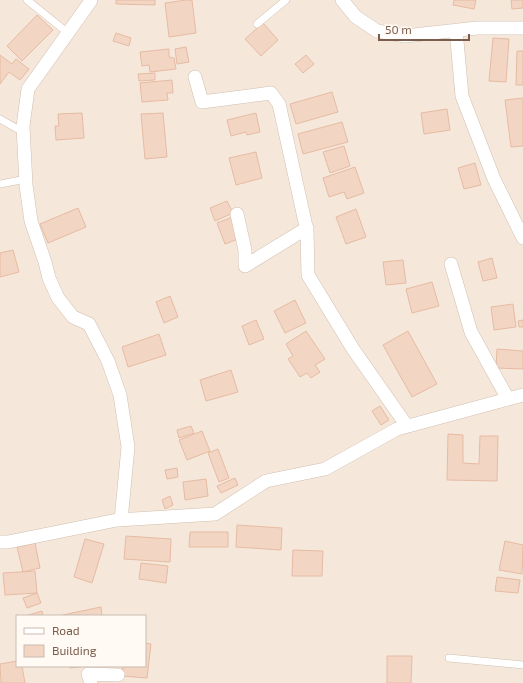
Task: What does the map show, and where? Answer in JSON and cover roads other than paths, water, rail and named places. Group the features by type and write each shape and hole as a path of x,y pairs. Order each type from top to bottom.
{"street":[{"path":"91,0 28,89 23,132 30,221 45,262 49,278 58,298 73,317 89,324 108,361 120,395 128,447 122,520"},
{"path":"342,0 356,17 377,31 405,36 477,28 523,28"},
{"path":"456,30 462,96 494,179 523,238"},
{"path":"195,77 202,102 271,93 279,104 307,228 308,275 353,350 407,426"},
{"path":"237,214 245,250 245,266 307,228"},
{"path":"451,264 471,332 508,399"},
{"path":"0,542 8,542 122,520 215,514 266,481 325,469 397,429 523,395"},
{"path":"91,683 88,674 118,675"}],"lane":[{"path":"27,0 68,33"},
{"path":"257,24 286,0"},
{"path":"0,119 23,132"},
{"path":"0,184 26,179"},
{"path":"450,658 523,665"}]}
